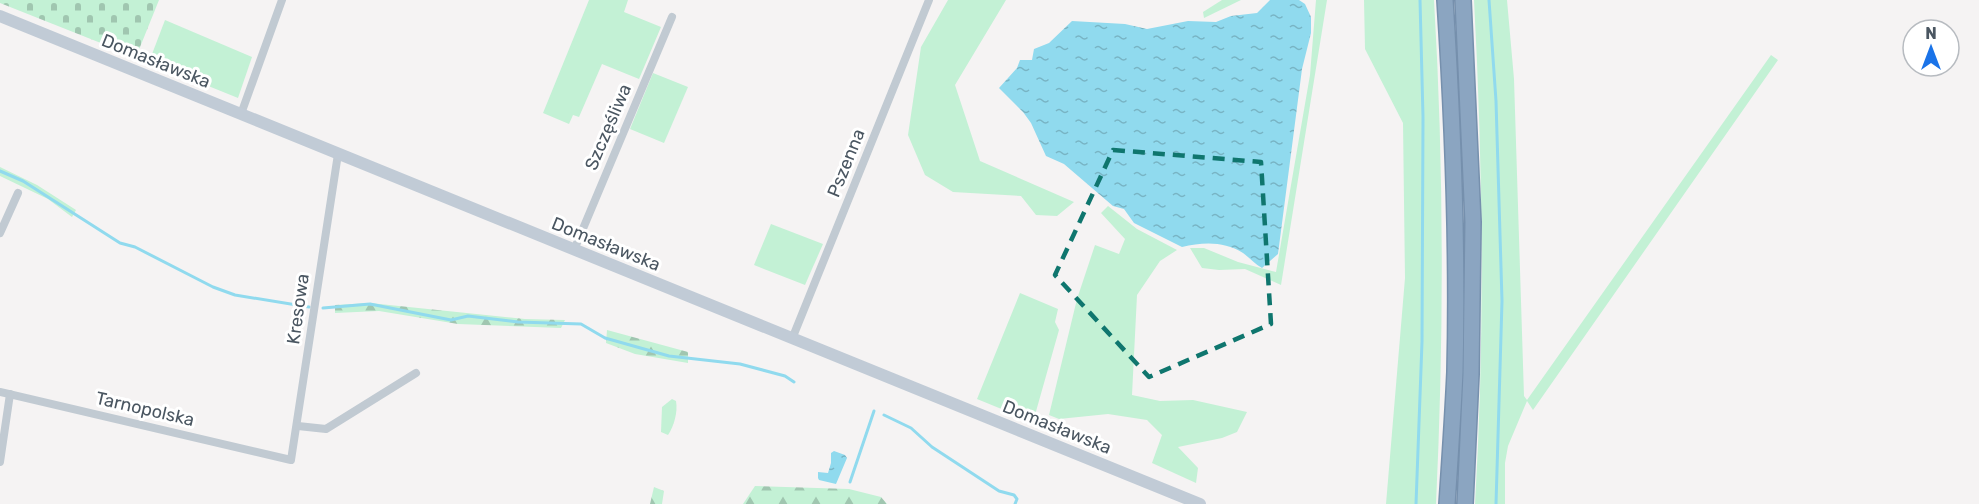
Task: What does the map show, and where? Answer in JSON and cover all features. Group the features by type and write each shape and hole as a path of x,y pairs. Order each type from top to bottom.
{"highway":[{"path":"1445,0 1454,234 1455,372 1448,504"},
{"path":"1463,0 1473,222 1471,374 1465,504"}],"street":[{"path":"241,114 282,0"},
{"name":"Pszenna","path":"792,339 929,0"},
{"name":"Domasławska","path":"0,16 1200,504"},
{"name":"Szczęśliwa","path":"574,250 672,17"},
{"name":"Kresowa","path":"282,459 291,460 298,426 338,154"},
{"path":"0,233 18,193"},
{"path":"298,426 326,429 416,373"},
{"name":"Tarnopolska","path":"0,392 282,459"},
{"path":"0,462 10,394"}],"highlighted area":[{"path":"1113,150 1261,162 1271,324 1149,377 1055,275"}],"green space":[{"path":"0,0 159,0 136,57 0,3"},
{"path":"589,0 628,0 624,12 661,27 639,79 602,64 579,117 573,115 569,124 543,113"},
{"path":"948,0 1006,0 955,85 980,161 1074,202 1057,216 1036,215 1021,196 953,192 925,175 908,135 921,47"},
{"path":"1222,0 1241,0 1204,18 1203,12"},
{"path":"1316,0 1327,0 1281,285 1245,269 1202,268 1190,248 1204,248 1238,262 1276,272 1310,75"},
{"path":"1364,0 1434,0 1440,126 1442,252 1436,504 1386,504 1405,278 1403,123 1365,49"},
{"path":"1474,0 1507,0 1514,79 1524,396 1527,400 1771,55 1778,60 1533,410 1527,401 1508,446 1505,463 1505,504 1475,504 1482,252"},
{"path":"165,20 252,57 238,98 149,62"},
{"path":"653,73 688,87 664,143 630,129"},
{"path":"0,167 37,185 76,210 72,217 48,199 0,176"},
{"path":"1108,206 1137,229 1177,250 1160,261 1137,295 1132,395 1160,401 1193,400 1247,412 1237,432 1222,438 1178,447 1198,468 1196,483 1152,463 1162,435 1147,420 1108,414 1059,419 1049,415 1077,299 1095,245 1119,254 1125,239 1101,213"},
{"path":"771,224 823,244 805,285 754,265"},
{"path":"1020,293 1058,309 1055,322 1059,330 1033,422 977,399"},
{"path":"370,303 525,319 565,320 561,328 458,324 379,311 335,313 335,305"},
{"path":"607,330 688,352 688,363 635,354 606,343"},
{"path":"672,399 676,401 676,410 674,423 668,435 661,432 662,407"},
{"path":"755,486 849,489 881,497 887,504 743,504"},
{"path":"654,487 664,491 662,504 650,504"}],"water":[{"path":"1270,0 1299,0 1305,4 1311,17 1311,33 1302,69 1278,254 1262,268 1243,253 1228,246 1198,244 1182,247 1134,223 1124,209 1113,206 1064,164 1046,156 1031,123 999,88 1017,68 1020,60 1032,60 1034,49 1049,43 1072,21 1125,24 1147,29 1188,21 1216,22 1231,16 1257,13"},
{"path":"834,451 847,458 836,484 818,478 818,472 828,473 831,453"}],"waterway":[{"path":"1416,504 1422,342 1423,117 1420,0"},
{"path":"1489,0 1496,101 1502,301 1496,504"},
{"path":"0,171 23,181 120,243 135,247 213,287 235,295 309,307"},
{"path":"323,308 370,304 451,320 468,316 518,322 581,324 605,338 669,356 740,364 785,376 794,382"},
{"path":"850,482 874,411"},
{"path":"884,415 911,428 932,447 999,491 1014,495 1017,499 1015,504"}]}
